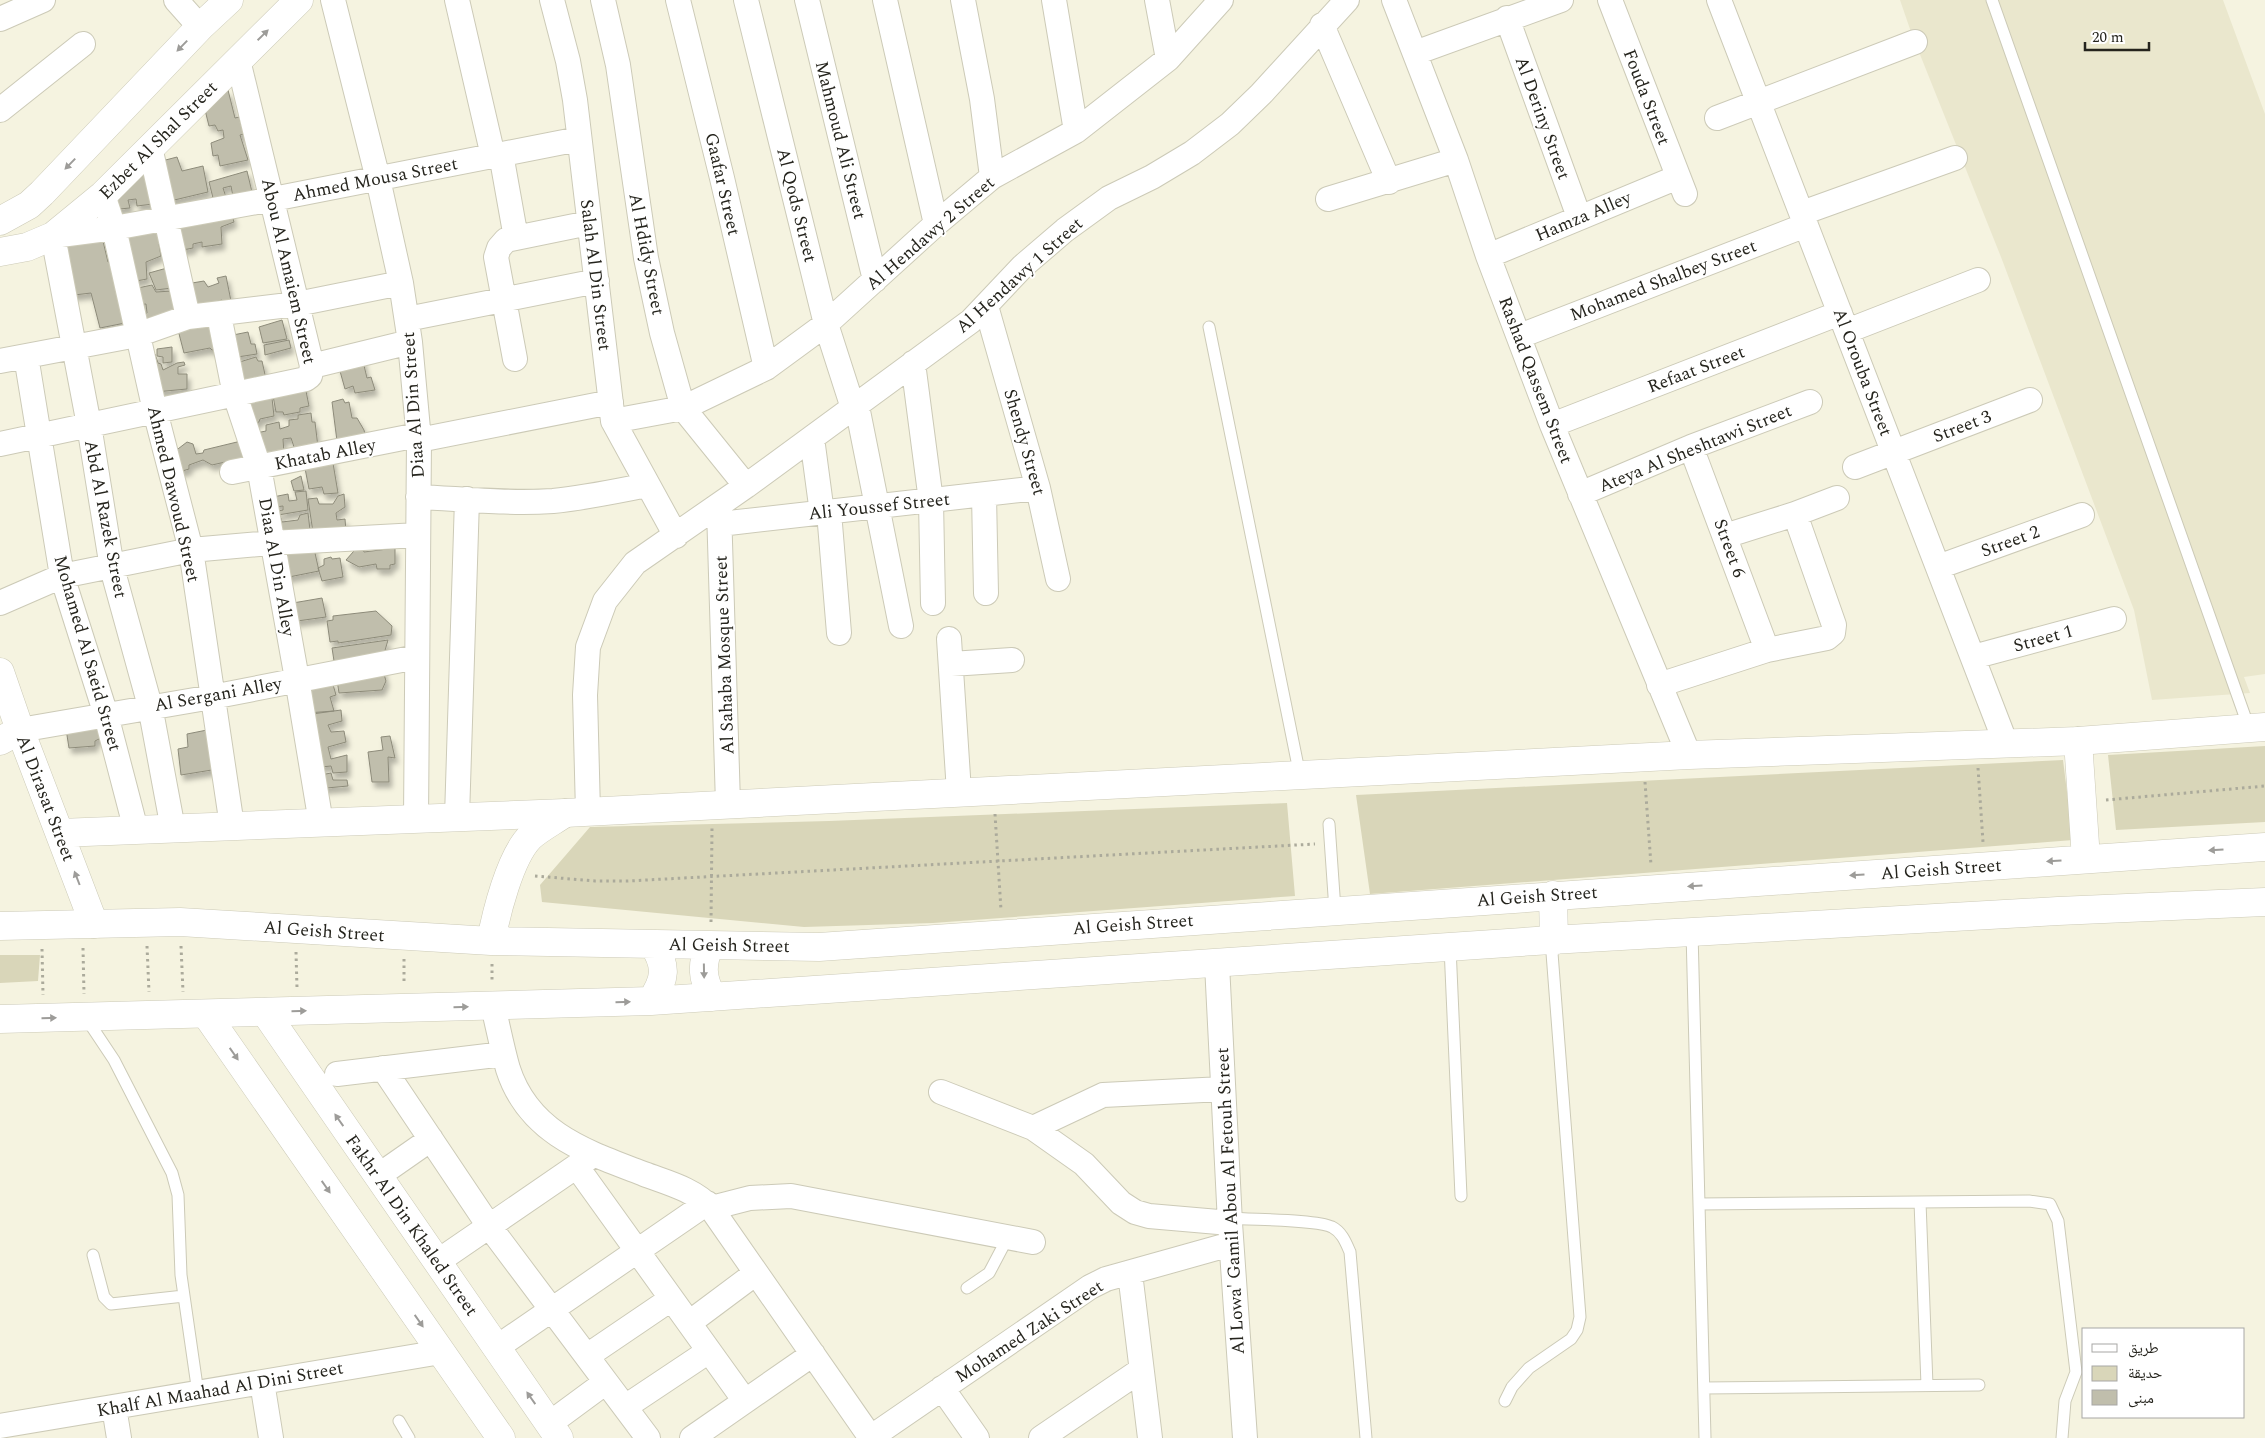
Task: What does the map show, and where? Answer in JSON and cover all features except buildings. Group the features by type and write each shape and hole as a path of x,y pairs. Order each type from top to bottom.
{"main road":[{"path":"0,221 14,214 42,193 200,27 230,0"},
{"name":"Ezbet Al Shal Street","path":"0,252 27,247 53,236 103,195 299,0"},
{"name":"Al Dirasat Street","path":"0,672 10,736 60,833 88,924"},
{"path":"60,833 576,812 1644,757 2078,741 2257,727"},
{"path":"2078,741 2086,859"},
{"path":"492,941 498,905 518,855 530,838 576,812"},
{"name":"Al Geish Street","path":"0,926 180,922 492,941 819,947 2265,847"},
{"path":"1553,895 1553,940"},
{"path":"0,1019 651,1001 1553,940 2049,911 2265,902"},
{"path":"651,1001 660,988 664,972 661,957 653,944"},
{"path":"710,945 704,957 702,971 705,985 712,997"},
{"name":"Fakhr Al Din Khaled Street","path":"265,1012 554,1431"},
{"path":"195,1014 441,1352 501,1438"}],"street":[{"path":"0,19 43,0"},
{"path":"176,0 200,27"},
{"name":"Diaa Al Din Street","path":"333,0 378,179 401,283 410,342 419,438 416,819"},
{"path":"457,0 497,155 516,238"},
{"name":"Salah Al Din Street","path":"552,0 568,61 612,411 648,485 676,536"},
{"name":"Al Hdidy Street","path":"603,0 618,65 646,258 662,333 684,408 746,486"},
{"name":"Gaafar Street","path":"678,0 766,368"},
{"name":"Al Qods Street","path":"746,0 826,324 855,407 901,626"},
{"name":"Mahmoud Ali Street","path":"807,0 875,280"},
{"path":"886,0 936,224"},
{"path":"963,0 982,99 992,176"},
{"path":"1054,0 1076,131"},
{"path":"1157,0 1168,59"},
{"name":"Al Hendawy 2 Street","path":"612,411 684,408 766,368 826,324 992,176 1076,131 1168,59 1221,0"},
{"name":"Al Hendawy 1 Street","path":"576,812 588,647 605,601 635,563 676,536 720,515 746,486 971,320 1023,266 1065,230 1109,198 1152,178 1192,153 1230,124 1261,94 1322,25 1347,0"},
{"name":"Rashad Qassem Street","path":"1394,0 1456,160 1488,256 1520,336 1552,425 1689,755"},
{"path":"1415,53 1507,18 1561,0"},
{"name":"Fouda Street","path":"1610,0 1682,186"},
{"name":"Al Orouba Street","path":"1719,0 2006,744"},
{"name":"Al Deriny Street","path":"1507,18 1579,217"},
{"path":"1322,25 1389,182"},
{"path":"1717,118 1915,42"},
{"path":"0,110 83,44"},
{"name":"Abou Al Amaiem Street","path":"0,444 235,395 306,379 310,376 312,366 238,60"},
{"name":"Ahmed Mousa Street","path":"53,236 114,228 272,199 579,139"},
{"path":"150,147 164,218 188,317"},
{"name":"Mohamed Shalbey Street","path":"1520,336 1955,158"},
{"path":"1328,199 1389,182 1456,160"},
{"name":"Hamza Alley","path":"1488,256 1579,217 1682,186"},
{"name":"Ahmed Dawoud Street","path":"103,195 114,228 155,411 191,550 232,826"},
{"path":"515,359 496,257 499,248 506,240 589,223"},
{"name":"Abd Al Razek Street","path":"53,236 89,425 112,568 150,706 173,829"},
{"name":"Refaat Street","path":"1552,425 1844,322 1978,280"},
{"path":"407,319 597,281"},
{"path":"0,361 137,335 188,317 218,315 297,304 401,283"},
{"name":"Shendy Street","path":"986,306 1038,488 1058,580"},
{"name":"Diaa Al Din Alley","path":"218,315 235,395 259,467 321,823"},
{"path":"312,366 410,342"},
{"name":"Mohamed Al Saeid Street","path":"26,356 62,576 106,715 136,830"},
{"path":"913,363 930,501 933,603"},
{"name":"Street 3","path":"1855,467 2030,400"},
{"name":"Ateya Al Sheshtawi Street","path":"1580,494 1691,447 1810,402"},
{"name":"Khatab Alley","path":"232,472 419,438 612,411"},
{"path":"812,438 825,512 839,633"},
{"name":"Street 6","path":"1691,447 1767,650"},
{"path":"418,497 510,502 552,501 595,496 648,485"},
{"name":"Ali Youssef Street","path":"720,515 825,512 1038,488"},
{"path":"984,495 986,593"},
{"path":"1725,536 1795,514 1837,498"},
{"path":"457,817 467,499"},
{"path":"1660,685 1767,650 1827,638 1833,632 1834,624 1795,514"},
{"name":"Al Sahaba Mosque Street","path":"720,515 720,805"},
{"name":"Street 2","path":"1938,567 2082,515"},
{"path":"0,603 62,576 112,568 191,550 271,543 418,535"},
{"name":"Street 1","path":"1972,657 2114,619"},
{"path":"949,639 959,792"},
{"name":"Al Sergani Alley","path":"10,736 150,706 212,697 417,657"},
{"path":"951,664 1012,660"},
{"name":"Al Lowa' Gamil Abou Al Fetouh Street","path":"1216,964 1230,1228 1245,1438"},
{"path":"493,1006 509,1071 522,1098 540,1121 585,1161 637,1251 745,1401"},
{"path":"337,1074 504,1054"},
{"path":"383,1068 489,1226 648,1438"},
{"path":"1034,1128 1103,1095 1223,1089"},
{"path":"941,1092 1034,1128 1084,1164 1121,1203 1135,1212 1149,1216 1230,1228"},
{"path":"378,1176 431,1139"},
{"path":"437,1262 585,1161 688,1190 709,1206 870,1438"},
{"path":"496,1348 637,1251 709,1206 750,1198 791,1196 1033,1242"},
{"name":"Mohamed Zaki Street","path":"870,1438 1082,1292 1106,1280 1130,1273 1230,1228"},
{"path":"688,1323 756,1273"},
{"path":"1130,1273 1150,1438"},
{"path":"587,1356 671,1298"},
{"path":"625,1407 708,1351"},
{"name":"Khalf Al Maahad Al Dini Street","path":"0,1426 441,1352"},
{"path":"692,1438 813,1354"},
{"path":"1041,1438 1141,1370"},
{"path":"262,1382 271,1438"},
{"path":"554,1431 606,1382"},
{"path":"942,1388 977,1438"},
{"path":"114,1407 119,1438"}],"lane":[{"path":"1992,0 2257,727"},
{"path":"1209,327 1300,776"},
{"path":"1328,824 1335,910"},
{"path":"1692,932 1705,1438"},
{"path":"1504,1401 1512,1387 1529,1368 1571,1339 1577,1330 1580,1317 1553,940"},
{"path":"1450,947 1461,1196"},
{"path":"85,1017 114,1060 172,1173 178,1195 179,1256 198,1393"},
{"path":"1699,1204 2029,1200 2050,1204 2058,1220 2076,1372 2065,1401 2062,1438"},
{"path":"1920,1202 1927,1385"},
{"path":"1230,1228 1318,1223 1333,1228 1344,1238 1350,1252 1366,1438"},
{"path":"967,1288 989,1273 1008,1237"},
{"path":"93,1254 104,1297 111,1304 184,1296"},
{"path":"1704,1388 1979,1385"},
{"path":"399,1422 409,1438"}],"path":[{"path":"1977,745 1984,866"},
{"path":"1644,757 1652,888"},
{"path":"2082,801 2138,798 2265,786"},
{"path":"994,791 1002,933"},
{"path":"710,945 711,876 720,805"},
{"path":"511,874 595,881 1330,843"},
{"path":"180,922 195,1014"},
{"path":"146,923 150,1015"},
{"path":"85,1017 88,924"},
{"path":"41,925 44,1018"},
{"path":"296,929 297,1011"},
{"path":"404,936 404,1008"},
{"path":"492,941 493,1006"}],"shaded area":[{"path":"1900,0 2223,0 2265,114 2265,674 2244,677 2250,693 2152,700 2134,610 2001,257"}],"green space":[{"path":"2265,746 2265,822 2116,830 2108,755"},
{"path":"2063,760 2073,840 1370,894 1356,795"},
{"path":"1287,803 1295,896 933,923 804,927 542,902 540,885 590,827 829,821"},
{"path":"0,955 40,955 38,981 0,983"}]}
